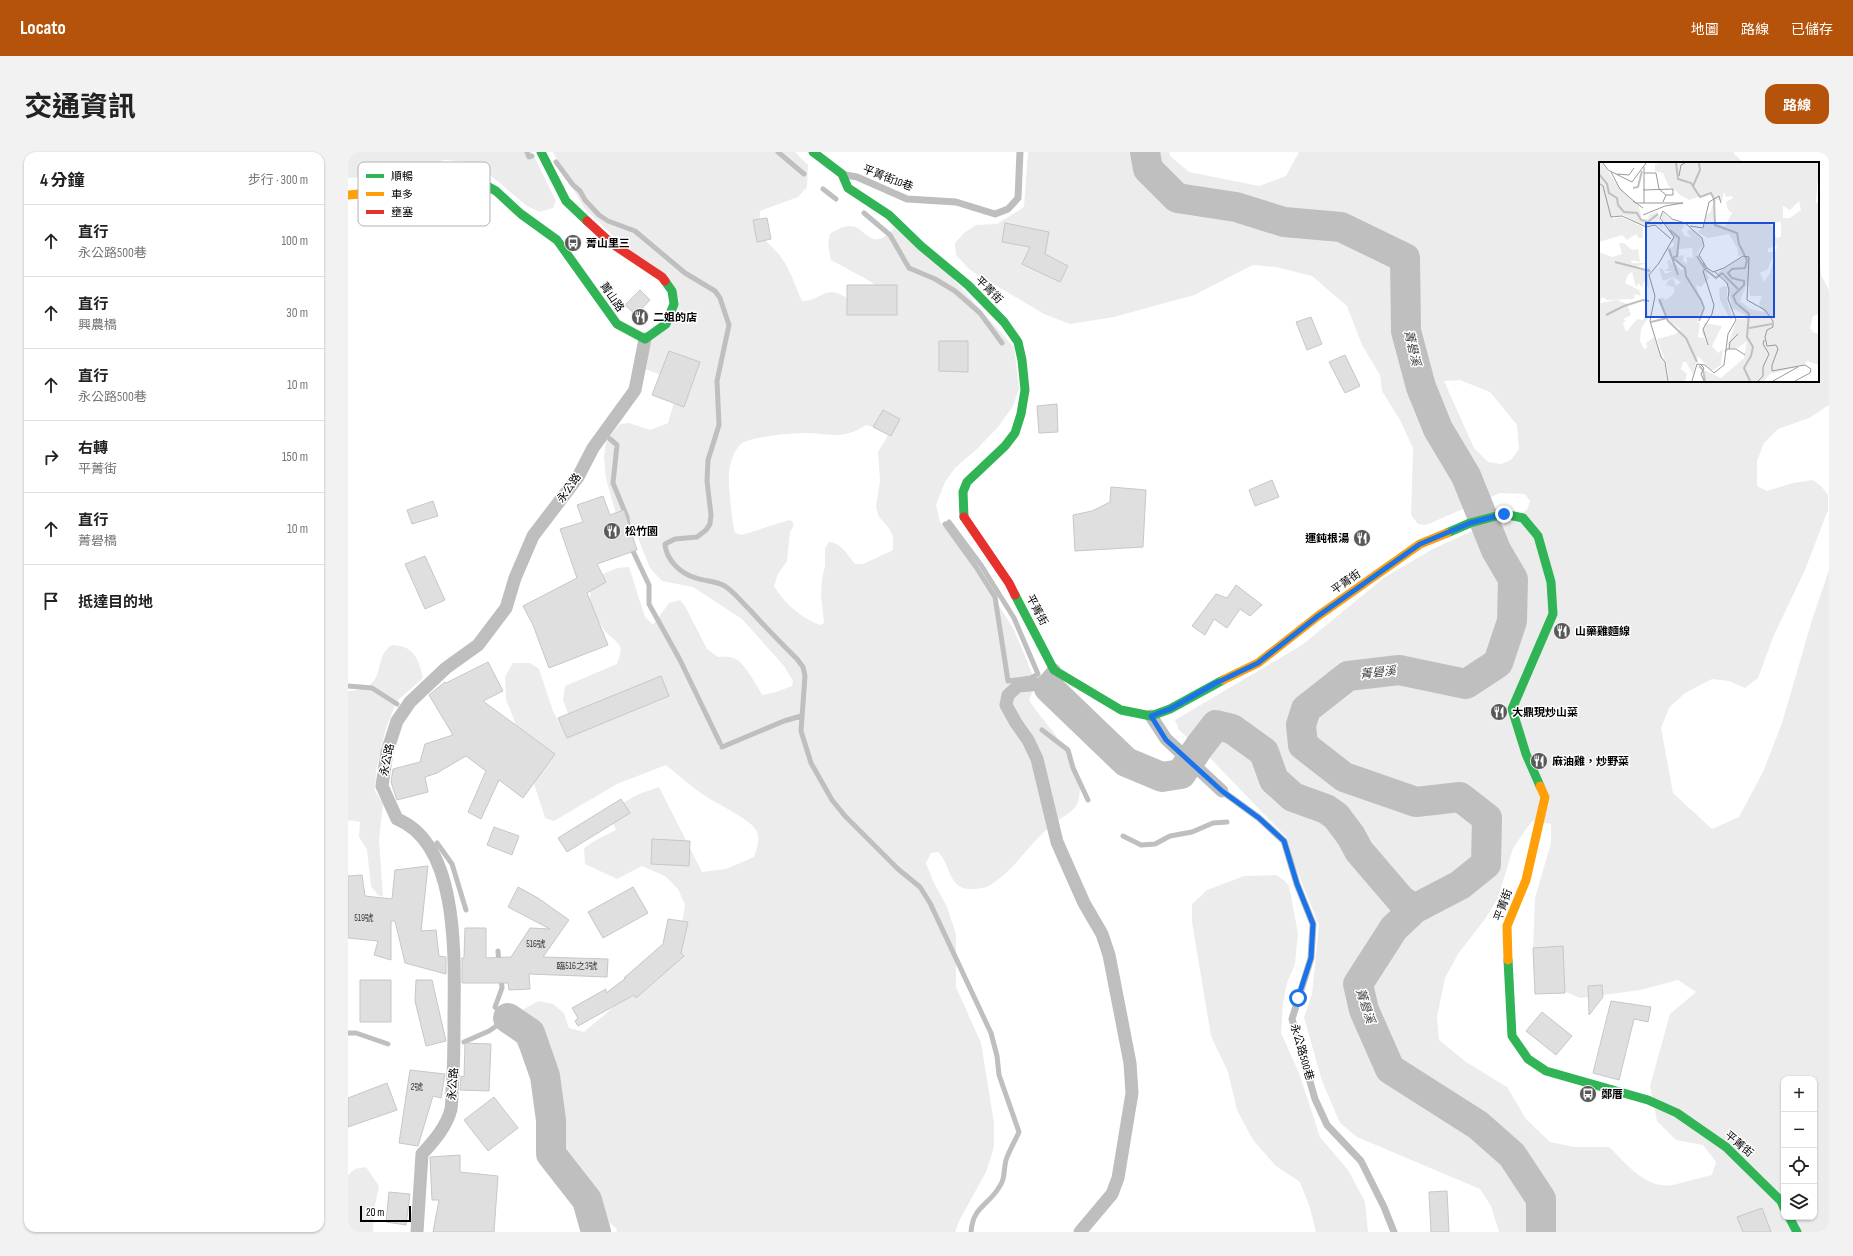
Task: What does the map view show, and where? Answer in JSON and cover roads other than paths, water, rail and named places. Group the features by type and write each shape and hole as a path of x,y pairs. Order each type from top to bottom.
{"street":[{"path":"541,152 566,201 611,243 662,277 672,291 674,304 666,324 645,339"},
{"path":"813,152 842,174"},
{"name":"平菁街","path":"842,174 848,188 889,215 921,246 968,285 1004,322 1018,342 1022,360 1025,390 1022,414 1015,433 1005,446 967,482 963,492 964,518 1009,583 1054,670"},
{"name":"菁山路","path":"490,187 496,190 521,214 557,240 617,324 645,339"},
{"name":"菁山路","path":"348,195 358,194"},
{"name":"永公路","path":"416,1232 422,1154 437,1138 451,1109 454,1070 453,922 440,866 428,846 410,824 397,819 382,786 387,752 397,722 410,702 446,668 478,645 506,608 515,578 533,536 578,477 593,448 634,390 645,339"},
{"name":"平菁街","path":"1151,716 1170,709 1214,684 1258,663 1318,616 1420,544 1470,523 1504,514 1523,518 1538,536 1551,582 1553,614 1541,645 1512,709 1526,754 1545,797 1526,880 1507,926 1508,980 1512,1036 1528,1059 1546,1071 1648,1100 1677,1113 1726,1147 1781,1201"},
{"path":"1080,1232 1112,1194 1118,1178 1132,1093 1130,1063 1109,955 1102,934 1084,903 1057,842 1037,759 1028,740 1016,724 1006,705 1008,694 1018,686 1042,684 1054,670 1121,710 1151,716 1166,740 1222,791"},
{"path":"1791,1220 1797,1232"}],"lane":[{"name":"平菁街10巷","path":"842,174 857,177 908,199 956,202 995,214 1008,209 1018,198 1020,152"},
{"name":"永公路500巷","path":"1222,791 1259,818 1284,841 1297,884 1313,924 1311,958 1292,1019 1315,1099 1327,1125 1361,1162 1384,1207 1394,1232"}],"waterway":[{"path":"527,152 529,157 532,156"},
{"path":"778,152 804,174"},
{"name":"菁礐溪","path":"1145,152 1148,169 1177,198 1236,207 1284,222 1341,227 1405,258 1406,331 1421,387 1438,429 1466,476 1496,550 1513,579 1512,621 1498,663 1466,684 1399,670 1348,676 1306,709 1301,725 1303,745 1344,777 1416,802 1460,797 1487,818 1486,864 1460,885 1414,909 1394,928 1358,984 1364,1010 1390,1069 1478,1125 1512,1155 1541,1199 1541,1232"},
{"path":"556,162 573,185 580,191 585,200 599,215 608,221 635,231 685,273 715,291 720,298 729,325 717,381 719,425 708,460 707,481 711,515 710,524 706,530 697,537 675,539 665,544 666,550 671,561 680,570 690,576 723,585 731,590 803,667 805,676 801,731 811,763 832,800 845,816 898,869 920,887 930,903 991,1033 997,1056 999,1075 1019,1132 1006,1160 1001,1185 978,1212 972,1224 971,1232"},
{"path":"823,189 836,199"},
{"path":"864,213 890,235 909,268 935,279 955,291 980,313 1002,343"},
{"path":"610,439 617,445 613,483 627,517 628,527"},
{"path":"945,524 976,567 995,597 1008,681 1031,678 1038,674 1014,618 981,565 949,522"},
{"path":"631,547 649,585 649,604 680,660 720,743"},
{"path":"348,686 372,688 397,704"},
{"path":"1049,688 1126,762 1162,777 1181,774 1216,725 1232,729 1264,752 1274,780 1293,797 1326,809 1336,816 1351,836 1359,851 1401,900 1414,909"},
{"path":"722,747 784,721 801,716"},
{"path":"1042,730 1068,750 1073,768 1088,800"},
{"path":"1123,836 1141,845 1155,844 1170,836 1192,832 1213,823 1227,822"},
{"path":"437,843 452,864 466,910"},
{"path":"498,951 499,964"},
{"path":"464,1042 489,1031 508,1018 495,1007 502,988 501,978"},
{"path":"508,1018 530,1033 545,1076 551,1120 551,1154 587,1200 596,1232"},
{"path":"348,1033 356,1033 388,1044"}],"place":[{"name":"菁山里三","path":"573,243"},
{"name":"二姐的店","path":"640,317"},
{"name":"松竹園","path":"612,531"},
{"name":"運鈍根湯","path":"1362,538"},
{"name":"山藥雞麵線","path":"1562,631"},
{"name":"大鼎現炒山菜","path":"1499,712"},
{"name":"麻油雞，炒野菜","path":"1539,761"},
{"name":"鄭厝","path":"1588,1094"}]}
